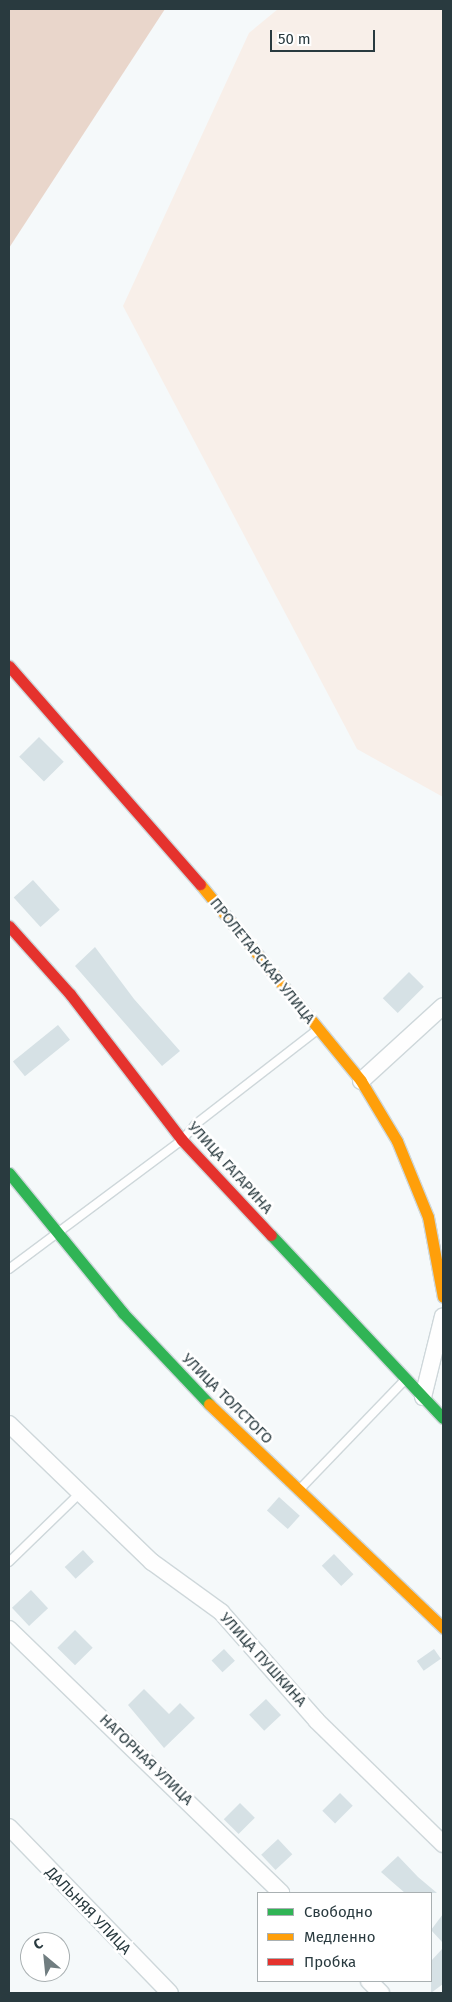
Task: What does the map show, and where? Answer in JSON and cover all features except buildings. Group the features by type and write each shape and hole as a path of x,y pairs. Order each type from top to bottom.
{"street":[{"name":"ПРОЛЕТАРСКАЯ УЛИЦА","path":"9,666 245,936 361,1081 397,1140 428,1217 443,1297"},
{"name":"УЛИЦА ГАГАРИНА","path":"9,926 70,994 182,1140 405,1380 443,1418"},
{"path":"361,1081 443,1006"},
{"name":"УЛИЦА ТОЛСТОГО","path":"9,1173 123,1313 221,1416 300,1489 443,1628"},
{"path":"423,1397 443,1316"},
{"name":"УЛИЦА ПУШКИНА","path":"9,1424 152,1562 221,1612 317,1721 443,1844"},
{"name":"НАГОРНАЯ УЛИЦА","path":"9,1629 280,1892"},
{"name":"ДАЛЬНЯЯ УЛИЦА","path":"9,1827 170,1993"},
{"path":"370,1982 381,1993"}],"lane":[{"path":"9,1269 60,1235 150,1161 182,1140 196,1124 318,1029"},
{"path":"300,1489 405,1380"},
{"path":"9,1562 81,1492"}],"shaded area":[{"path":"9,9 165,9 9,248"},
{"path":"278,9 443,9 443,797 357,749 123,306 249,33"}],"traffic: fast":[{"path":"9,1173 123,1313 209,1404"},
{"path":"271,1235 443,1418"}],"traffic: slow":[{"path":"200,884 361,1081 397,1141 428,1217 443,1297"},
{"path":"209,1404 443,1628"}],"traffic: jam":[{"path":"9,666 200,884"},
{"path":"9,926 70,994 182,1140 271,1235"}]}
